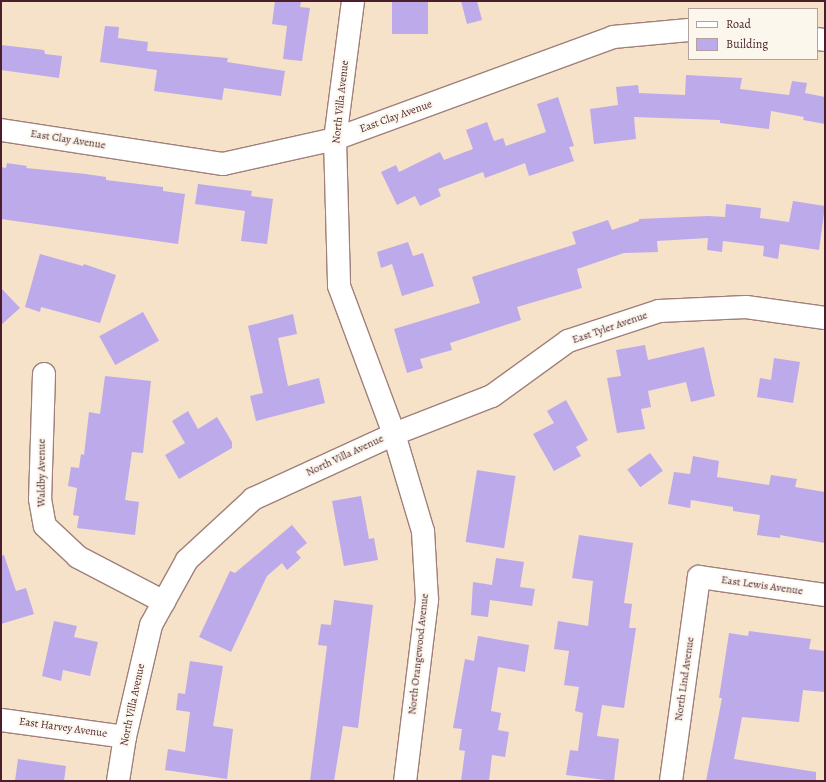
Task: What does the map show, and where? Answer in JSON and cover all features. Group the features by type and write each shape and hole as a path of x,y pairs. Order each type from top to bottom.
{"street":[{"name":"North Villa Avenue","path":"118,781 125,736 151,625 187,560 253,499 394,434 339,286 335,139 353,1"},
{"name":"East Clay Avenue","path":"1,130 223,164 335,139 613,38 688,30"},
{"name":"East Tyler Avenue","path":"394,434 492,396 568,341 659,311 746,307 825,318"},
{"name":"Waldby Avenue","path":"44,374 40,499 45,526 78,557 164,602"},
{"name":"North Orangewood Avenue","path":"394,434 423,531 427,600 405,781"},
{"name":"East Lewis Avenue","path":"699,577 825,595"},
{"name":"North Lind Avenue","path":"671,781 699,577"},
{"name":"East Harvey Avenue","path":"1,720 125,736"}],"building":[{"path":"275,1 301,1 300,7 310,8 302,61 283,59 287,26 272,24"},
{"path":"392,1 428,1 428,34 392,34"},
{"path":"461,1 477,1 482,20 467,24"},
{"path":"105,26 119,27 118,38 148,42 147,51 228,58 227,62 285,71 281,96 224,88 222,100 154,91 157,70 100,62"},
{"path":"1,45 44,50 45,54 62,56 59,78 1,70"},
{"path":"686,75 742,78 740,89 789,95 792,81 807,83 805,93 825,97 825,124 803,120 804,117 771,111 769,129 720,123 720,120 634,117 636,139 594,144 590,109 618,105 616,87 638,85 639,93 685,95"},
{"path":"558,97 574,146 569,147 574,161 529,176 525,163 485,178 483,172 438,189 441,196 420,206 415,196 397,205 381,172 396,165 399,172 440,152 444,160 473,149 466,130 487,122 494,141 503,138 506,146 546,132 537,104"},
{"path":"7,163 27,166 26,168 106,177 106,180 163,187 163,191 185,194 178,244 1,219 1,167 6,168"},
{"path":"198,184 252,191 251,196 273,199 267,244 241,241 245,211 195,204"},
{"path":"793,201 825,206 819,250 780,244 778,259 763,256 764,246 723,241 722,252 707,250 708,238 657,241 658,252 624,253 577,269 582,288 517,307 521,320 450,343 452,350 420,359 423,368 407,373 394,329 480,303 472,277 576,244 572,232 608,220 612,230 639,221 639,219 708,216 725,217 726,204 761,208 760,218 789,222"},
{"path":"408,242 413,256 423,253 434,286 402,296 392,264 381,268 377,252"},
{"path":"40,254 83,266 84,264 116,275 100,323 41,307 40,312 25,307"},
{"path":"1,288 20,308 1,325"},
{"path":"143,312 159,341 115,365 99,336"},
{"path":"293,314 297,334 278,338 288,386 319,378 325,403 256,421 250,396 263,393 248,326"},
{"path":"645,345 648,360 704,347 715,396 691,402 686,382 648,391 651,407 641,409 645,429 617,433 607,378 621,376 616,350"},
{"path":"774,358 800,362 793,403 757,397 760,378 771,380"},
{"path":"105,376 151,381 143,453 132,452 125,500 139,502 135,535 77,528 79,516 73,515 77,488 68,486 71,467 79,468 81,454 84,455 89,412 100,414"},
{"path":"566,400 588,440 576,447 581,456 554,471 533,434 554,423 547,411"},
{"path":"188,411 198,429 217,417 232,442 232,448 179,479 165,455 185,443 172,421"},
{"path":"650,453 663,471 640,487 627,469"},
{"path":"693,456 719,461 717,477 769,485 771,475 797,479 795,487 825,492 825,543 780,535 780,538 757,535 760,515 733,511 733,507 691,500 690,508 668,504 674,472 690,474"},
{"path":"477,470 516,476 504,548 466,542"},
{"path":"361,496 369,539 374,538 378,560 344,566 332,501"},
{"path":"292,525 307,543 296,552 301,558 287,570 282,563 267,576 231,652 199,637 230,571 235,573"},
{"path":"579,535 633,543 624,603 632,604 629,628 636,628 624,708 602,705 597,736 619,739 614,781 566,775 570,750 578,751 583,713 575,711 579,687 564,685 569,651 554,649 558,621 588,626 593,581 572,578"},
{"path":"4,555 16,591 26,588 34,614 1,624 1,556"},
{"path":"496,558 524,562 520,587 535,589 532,606 490,600 488,617 471,615 473,582 492,585"},
{"path":"334,600 373,605 358,728 343,726 334,781 310,781 327,646 318,645 321,624 331,625"},
{"path":"54,621 77,626 74,637 98,642 90,676 63,670 61,681 42,676"},
{"path":"749,631 811,639 809,649 825,651 825,692 803,690 799,722 742,717 734,759 816,772 816,781 706,781 722,698 719,698 729,633 748,636"},
{"path":"478,636 529,645 525,672 498,667 491,711 501,713 498,730 509,732 505,757 492,755 489,781 461,781 465,751 459,750 462,729 453,728 465,659 474,661"},
{"path":"190,661 223,666 213,726 233,729 227,779 165,770 168,749 185,752 190,712 176,710 178,693 185,694"},
{"path":"18,759 66,766 64,781 15,781"}]}
